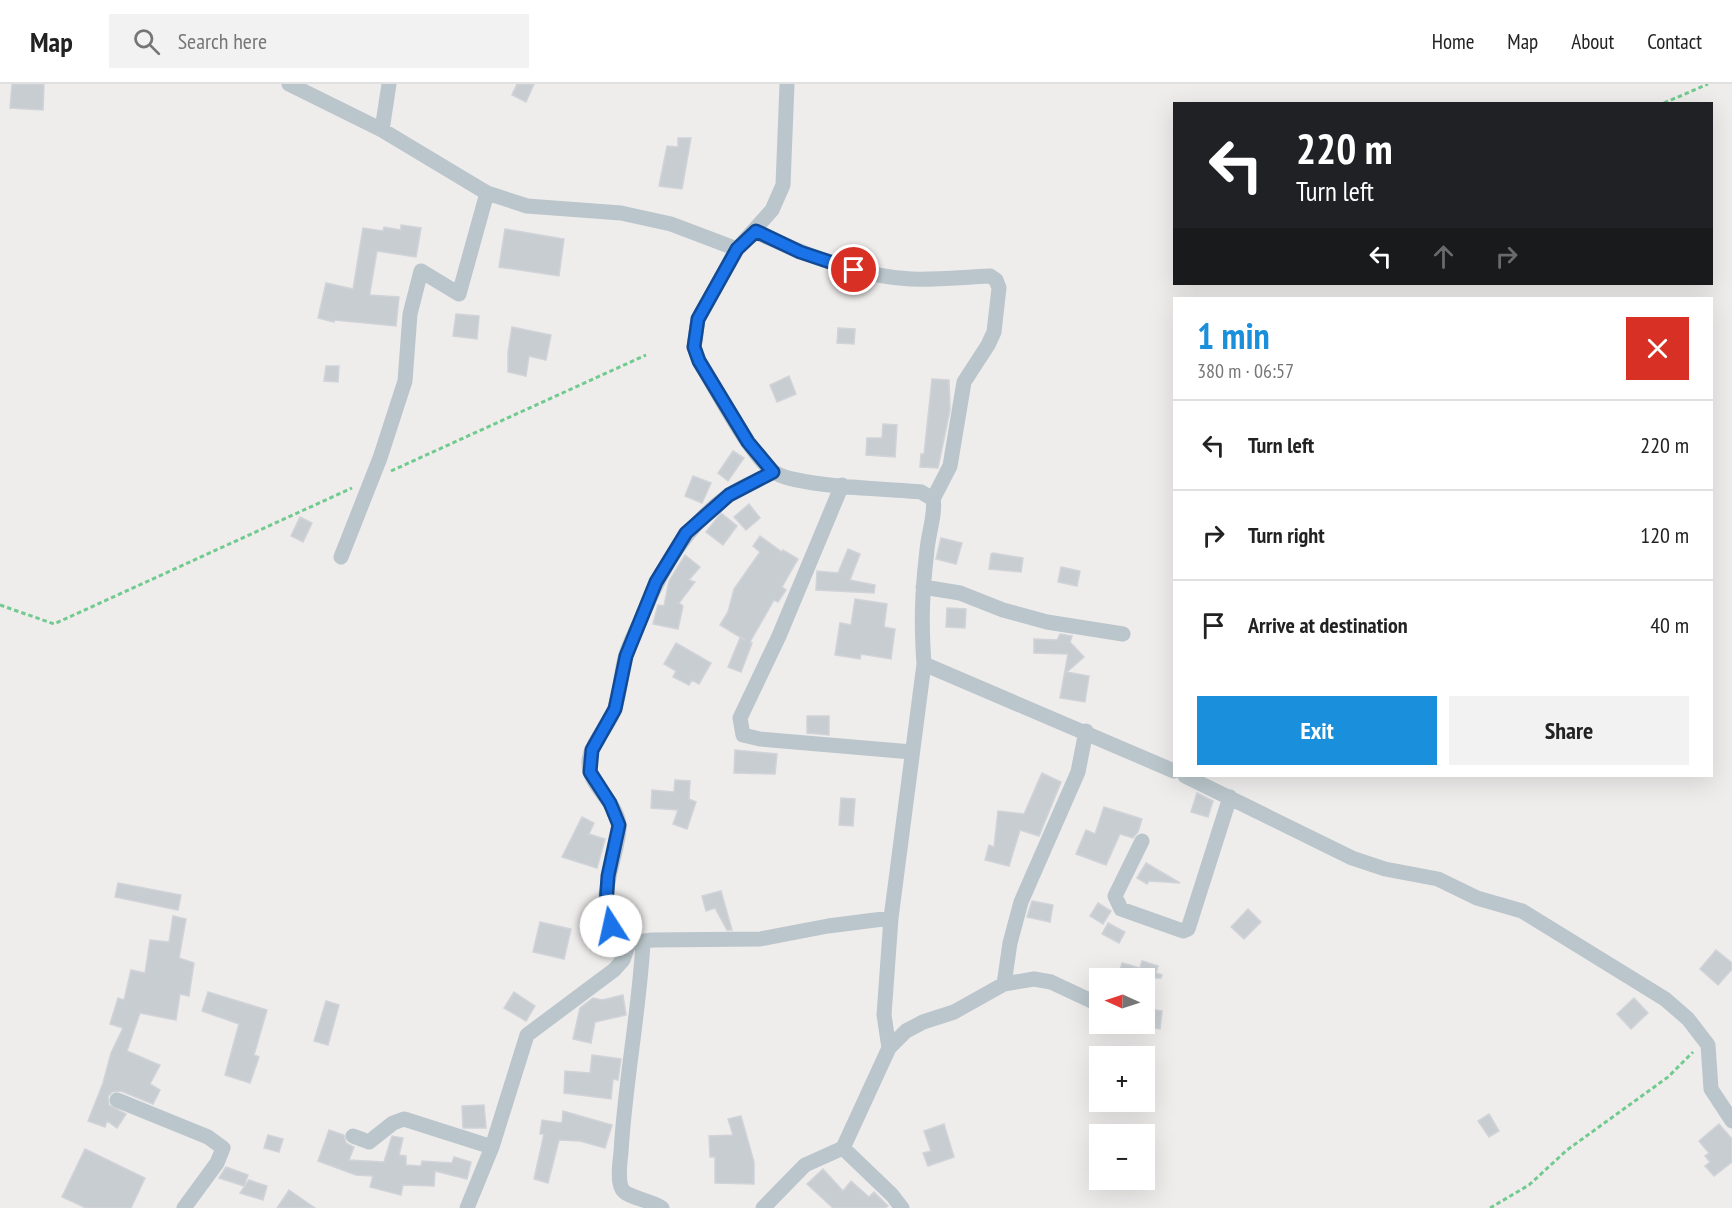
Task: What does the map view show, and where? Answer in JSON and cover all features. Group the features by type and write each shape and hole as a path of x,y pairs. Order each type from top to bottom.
{"street":[{"path":"289,84 382,130 488,193 527,206 621,213 641,217 671,224 737,249"},
{"path":"382,130 389,84"},
{"path":"787,84 783,185 772,210 756,231 737,249 698,319 694,347 699,361 748,442 773,472 809,483 921,492 933,499"},
{"path":"341,557 380,458 405,381 410,314 421,272 459,294 488,193"},
{"path":"756,231 800,252 854,270 909,279 990,276 996,280 999,288 994,332 964,382 950,466 933,499 935,508 929,525 920,613 924,664 891,918 885,1015 889,1048"},
{"path":"773,472 729,495 686,533 656,582 626,656 615,709 592,750 590,772 613,808 619,825 608,876 606,906 616,934 636,943 760,939 828,926 891,918"},
{"path":"842,485 779,636 740,718 739,725 743,735 760,739 912,752"},
{"path":"923,587 960,593 1003,610 1047,622 1123,634"},
{"path":"924,664 1086,731 1173,771"},
{"path":"1004,984 1010,943 1021,903 1078,772 1086,731"},
{"path":"1187,777 1352,858 1385,869 1438,879 1477,898 1522,911 1665,999 1688,1019 1708,1045 1712,1089 1732,1121"},
{"path":"1142,841 1115,896 1118,905 1121,909 1183,931 1188,929 1230,797"},
{"path":"467,1208 492,1147 527,1035 614,970 636,943"},
{"path":"636,943 619,1178 621,1188 628,1196 646,1199 662,1208"},
{"path":"763,1208 805,1165 843,1148 889,1048 906,1031 923,1022 954,1012 1004,984 1034,979 1051,982 1089,1000"},
{"path":"117,1100 208,1137 224,1148 217,1163 184,1208"},
{"path":"353,1136 369,1142 393,1123 404,1119 492,1147"},
{"path":"843,1148 892,1195 902,1208"}],"path":[{"path":"1666,102 1708,84"},
{"path":"386,473 646,355"},
{"path":"0,605 54,624 354,488"},
{"path":"1490,1208 1529,1185 1567,1150 1668,1077 1705,1040"}],"building":[{"path":"12,84 44,84 43,110 10,108"},
{"path":"517,84 534,84 526,102 512,95"},
{"path":"678,138 691,138 682,189 659,186 667,146 678,147"},
{"path":"401,225 421,228 416,257 377,251 370,292 370,295 399,297 396,326 334,320 334,322 318,318 326,283 353,289 363,228 383,231 384,227 401,230"},
{"path":"505,229 564,239 559,276 499,267"},
{"path":"456,314 479,316 477,339 453,336"},
{"path":"512,327 551,335 546,360 529,356 526,376 508,372"},
{"path":"838,328 855,329 854,344 837,343"},
{"path":"326,366 339,366 338,382 324,381"},
{"path":"789,376 796,394 777,402 770,385"},
{"path":"932,379 949,380 950,410 938,468 920,467 921,454 924,454"},
{"path":"883,424 897,425 895,457 866,455 867,438 882,438"},
{"path":"733,451 744,458 728,481 718,473"},
{"path":"693,476 711,483 702,503 685,496"},
{"path":"749,504 760,518 746,530 734,517"},
{"path":"721,513 737,526 723,545 706,532"},
{"path":"300,517 312,523 303,542 291,536"},
{"path":"760,536 782,552 783,550 798,559 782,587 786,590 778,602 774,600 750,642 752,643 741,672 728,667 740,638 745,640 720,625 728,612 734,589 760,552 753,546"},
{"path":"941,538 962,543 956,564 936,559"},
{"path":"848,549 860,554 850,580 875,585 874,593 816,590 817,571 838,573"},
{"path":"993,553 1023,558 1021,572 989,569"},
{"path":"685,555 700,567 689,580 695,582 679,603 683,606 678,629 653,624 658,605 664,606 669,581"},
{"path":"1061,567 1080,571 1077,586 1058,582"},
{"path":"855,599 887,604 884,627 895,629 891,659 861,654 860,659 835,655 840,623 851,625"},
{"path":"947,608 966,609 965,628 946,627"},
{"path":"1060,634 1072,636 1070,642 1084,657 1067,672 1089,676 1085,702 1060,698 1068,654 1034,653 1034,639 1057,640"},
{"path":"676,643 711,663 699,684 692,680 689,685 673,677 676,671 664,664"},
{"path":"807,716 829,716 829,735 807,733"},
{"path":"735,750 777,754 775,774 734,773"},
{"path":"1042,773 1061,782 1039,836 1020,830 1009,866 985,860 989,845 994,847 998,811 1024,814"},
{"path":"675,780 690,781 689,799 696,802 687,829 673,824 678,810 651,808 652,790 674,792"},
{"path":"1197,793 1213,801 1208,817 1191,812"},
{"path":"841,798 855,799 853,826 839,825"},
{"path":"1104,807 1142,819 1138,832 1133,838 1120,834 1106,865 1076,854 1086,830 1095,834"},
{"path":"582,817 594,823 589,834 605,839 597,868 562,857"},
{"path":"1146,863 1180,883 1149,881 1147,884 1137,878"},
{"path":"118,883 181,895 178,910 115,897"},
{"path":"721,891 732,930 727,930 715,908 706,911 702,896"},
{"path":"1032,901 1053,905 1050,922 1027,917"},
{"path":"1098,903 1111,911 1103,924 1090,916"},
{"path":"1248,909 1261,922 1244,939 1231,927"},
{"path":"173,916 186,919 179,958 194,963 189,996 180,994 176,1020 140,1013 127,1051 160,1065 150,1084 160,1090 153,1104 121,1091 112,1092 108,1097 109,1105 126,1114 117,1128 107,1121 105,1127 88,1121 103,1083 111,1053 123,1028 110,1024 118,998 124,1000 131,970 145,973 150,940 169,942"},
{"path":"540,922 571,929 564,959 533,952"},
{"path":"1108,923 1125,932 1119,943 1102,934"},
{"path":"1716,950 1732,963 1732,969 1718,985 1700,969"},
{"path":"1142,961 1158,966 1156,973 1162,975 1161,978 1155,978 1155,968 1140,968"},
{"path":"1122,963 1140,968 1121,968"},
{"path":"208,992 267,1010 254,1055 259,1057 250,1083 225,1075 239,1024 202,1011"},
{"path":"514,992 535,1006 526,1021 504,1008"},
{"path":"623,995 626,1015 595,1022 591,1043 573,1039 580,1008 593,998 602,1000"},
{"path":"1634,998 1648,1013 1631,1029 1617,1014"},
{"path":"326,1001 339,1005 328,1045 314,1041"},
{"path":"1155,1010 1162,1011 1160,1029 1155,1028"},
{"path":"592,1055 621,1059 618,1080 613,1079 611,1099 564,1093 565,1071 590,1073"},
{"path":"484,1105 486,1128 463,1128 462,1106"},
{"path":"563,1111 612,1125 605,1148 580,1141 559,1140 548,1183 534,1179 544,1134 540,1134 542,1120 562,1123"},
{"path":"1489,1114 1499,1131 1489,1137 1478,1121"},
{"path":"741,1116 754,1162 754,1184 715,1183 715,1157 710,1157 709,1136 733,1135 728,1119"},
{"path":"944,1124 954,1157 928,1166 923,1153 931,1151 924,1131"},
{"path":"1719,1124 1732,1139 1732,1162 1714,1176 1705,1166 1710,1162 1705,1156 1709,1153 1699,1141"},
{"path":"329,1130 344,1135 346,1143 354,1147 349,1160 384,1162 392,1136 403,1138 399,1155 406,1156 406,1165 421,1166 422,1161 452,1163 454,1157 471,1162 467,1179 435,1171 434,1186 403,1185 401,1195 370,1187 373,1176 356,1175 318,1161"},
{"path":"268,1135 283,1139 279,1152 264,1148"},
{"path":"85,1149 145,1178 131,1208 86,1208 62,1197"},
{"path":"226,1167 248,1175 244,1186 219,1178"},
{"path":"823,1169 843,1191 851,1181 869,1197 874,1192 888,1206 885,1208 833,1208 807,1184"},
{"path":"249,1180 267,1186 263,1200 240,1193"},
{"path":"289,1190 315,1208 277,1208"}],"route":[{"path":"611,926 606,906 608,876 619,825 610,803 590,772 589,761 592,750 615,709 626,656 656,582 686,533 729,495 773,472 748,442 699,361 694,347 694,333 698,319 737,249 756,231 800,252 854,270"}]}
